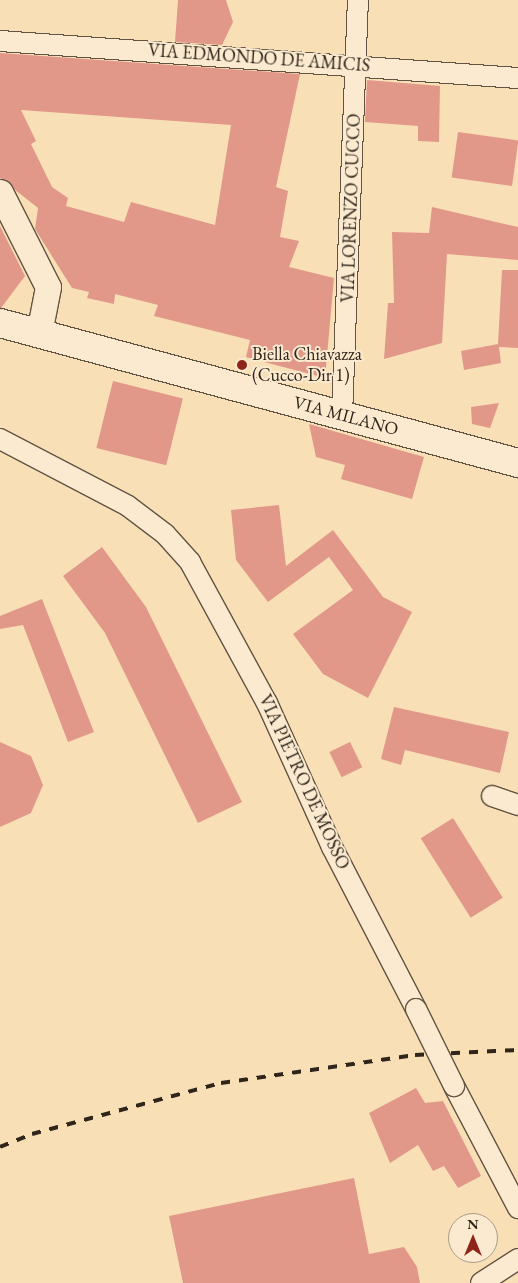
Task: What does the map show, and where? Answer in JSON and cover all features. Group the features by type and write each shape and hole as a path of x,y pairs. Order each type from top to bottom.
{"main road":[{"name":"VIA MILANO","path":"0,323 518,463"}],"street":[{"name":"VIA LORENZO CUCCO","path":"342,415 357,65 358,0"},
{"name":"VIA EDMONDO DE AMICIS","path":"0,41 518,78"},
{"path":"0,192 48,287 39,333"},
{"name":"VIA PIETRO DE MOSSO","path":"0,439 128,506 165,534 190,562 268,703 332,847 518,1208"},
{"path":"492,796 518,805"},
{"path":"481,1283 518,1259"}],"building":[{"path":"178,0 226,0 233,22 222,45 175,42"},
{"path":"0,53 300,74 276,187 288,191 280,237 299,241 289,267 334,278 325,378 246,357 250,340 154,316 158,305 115,294 114,304 87,298 89,292 72,288 35,229 38,208 0,178","holes":["21,110 231,125 215,225 131,202 124,222 66,206 68,198 52,187 31,144 36,141"]},
{"path":"367,80 440,86 439,142 418,141 418,126 365,122"},
{"path":"458,132 518,140 512,186 452,178"},
{"path":"432,207 518,227 518,260 447,254 442,343 384,359 388,303 394,303 392,232 429,233"},
{"path":"0,226 25,276 1,308 0,308"},
{"path":"502,270 518,270 518,348 499,347 501,363 464,370 461,351 498,344"},
{"path":"113,381 183,398 166,465 96,448"},
{"path":"499,403 490,428 472,424 471,407"},
{"path":"309,424 424,457 412,499 341,479 345,465 316,457"},
{"path":"279,505 286,566 333,530 383,597 412,612 368,698 323,674 293,634 353,590 329,557 268,602 236,560 231,510"},
{"path":"102,547 146,607 242,802 198,823 105,633 63,576"},
{"path":"42,599 94,732 68,742 23,625 0,629 0,616"},
{"path":"394,707 509,732 500,773 405,750 401,765 381,759"},
{"path":"0,742 31,756 43,785 31,813 0,827"},
{"path":"350,742 362,767 342,777 329,752"},
{"path":"453,818 503,898 471,918 421,838"},
{"path":"416,1088 425,1103 443,1101 481,1176 458,1188 444,1166 433,1171 418,1145 390,1163 369,1113"},
{"path":"354,1178 369,1254 404,1247 417,1267 420,1283 183,1283 169,1216"}],"railway":[{"path":"0,1147 32,1134 221,1083 415,1055 518,1050"}],"place":[{"name":"Biella Chiavazza (Cucco-Dir 1)","path":"242,365"}]}
